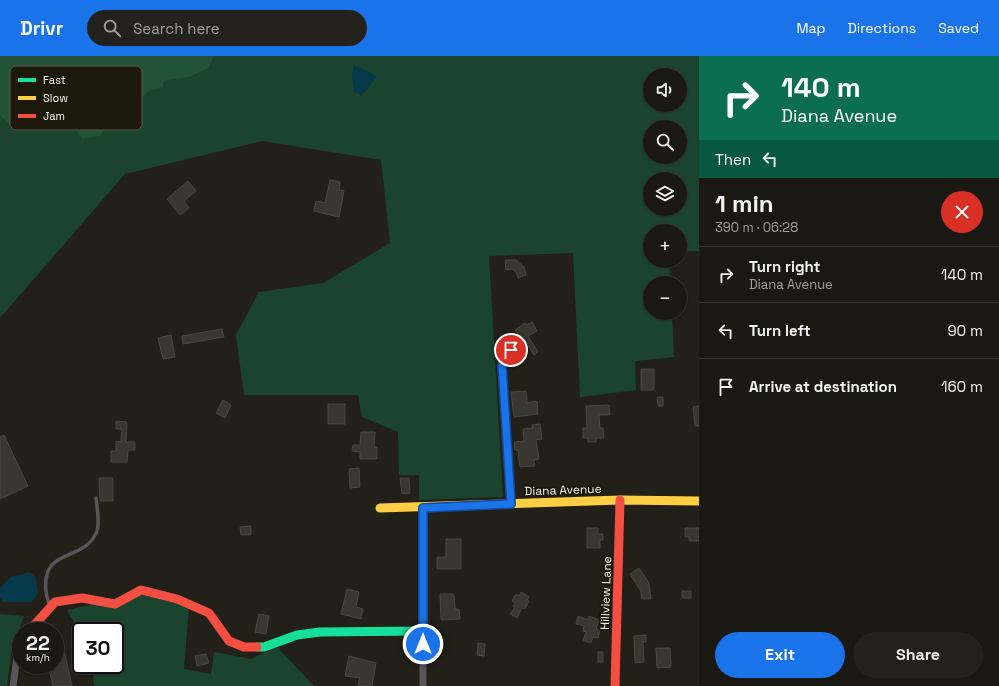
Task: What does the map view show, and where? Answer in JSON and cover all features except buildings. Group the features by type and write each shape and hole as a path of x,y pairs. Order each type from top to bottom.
{"street":[{"name":"Diana Avenue","path":"380,508 423,508 620,500 699,501"},
{"name":"Hillview Lane","path":"615,686 620,500"},
{"path":"423,508 423,686"},
{"path":"36,622 54,602 82,598 115,604 141,590 177,599 209,613 229,641 244,647 264,647 297,635 320,632 423,631"},
{"path":"13,686 15,674"}],"lane":[{"path":"508,356 502,365 511,504"},
{"path":"50,607 47,599 45,584 47,570 52,562 79,552 90,543 97,532 98,526 96,498"}],"green space":[{"path":"0,56 699,56 699,251 687,251 687,224 643,224 643,268 669,268 670,276 643,276 643,320 672,320 674,357 635,361 636,390 580,397 573,253 489,256 503,497 419,500 419,475 399,475 398,432 362,417 358,395 244,395 236,335 259,292 323,283 390,243 381,160 262,141 125,174 0,318"},
{"path":"0,56 214,56 208,68 189,77 163,81 163,87 147,92 142,97 142,66 10,66 10,125 0,115"},
{"path":"76,130 103,130 100,136 82,139"},
{"path":"138,594 189,606 184,669 211,674 214,652 251,659 277,647 314,686 94,686 93,674 124,674 124,622 74,622 67,610"},
{"path":"0,614 24,616 22,622 12,622 12,649 7,686 0,686"}],"water":[{"path":"354,65 377,76 367,90 361,95 354,92 352,75"},
{"path":"30,572 36,578 38,594 31,602 3,602 0,598 0,588 11,577"}],"traffic: fast":[{"path":"257,647 264,647 297,635 320,632 423,631"}],"traffic: slow":[{"path":"380,508 620,500 699,501"}],"traffic: jam":[{"path":"615,686 620,500"},
{"path":"37,622 55,602 82,598 115,604 141,590 177,599 209,613 229,641 244,647 257,647"}],"route":[{"path":"423,644 423,508 511,504 502,365 508,356 508,352 511,350"}]}
